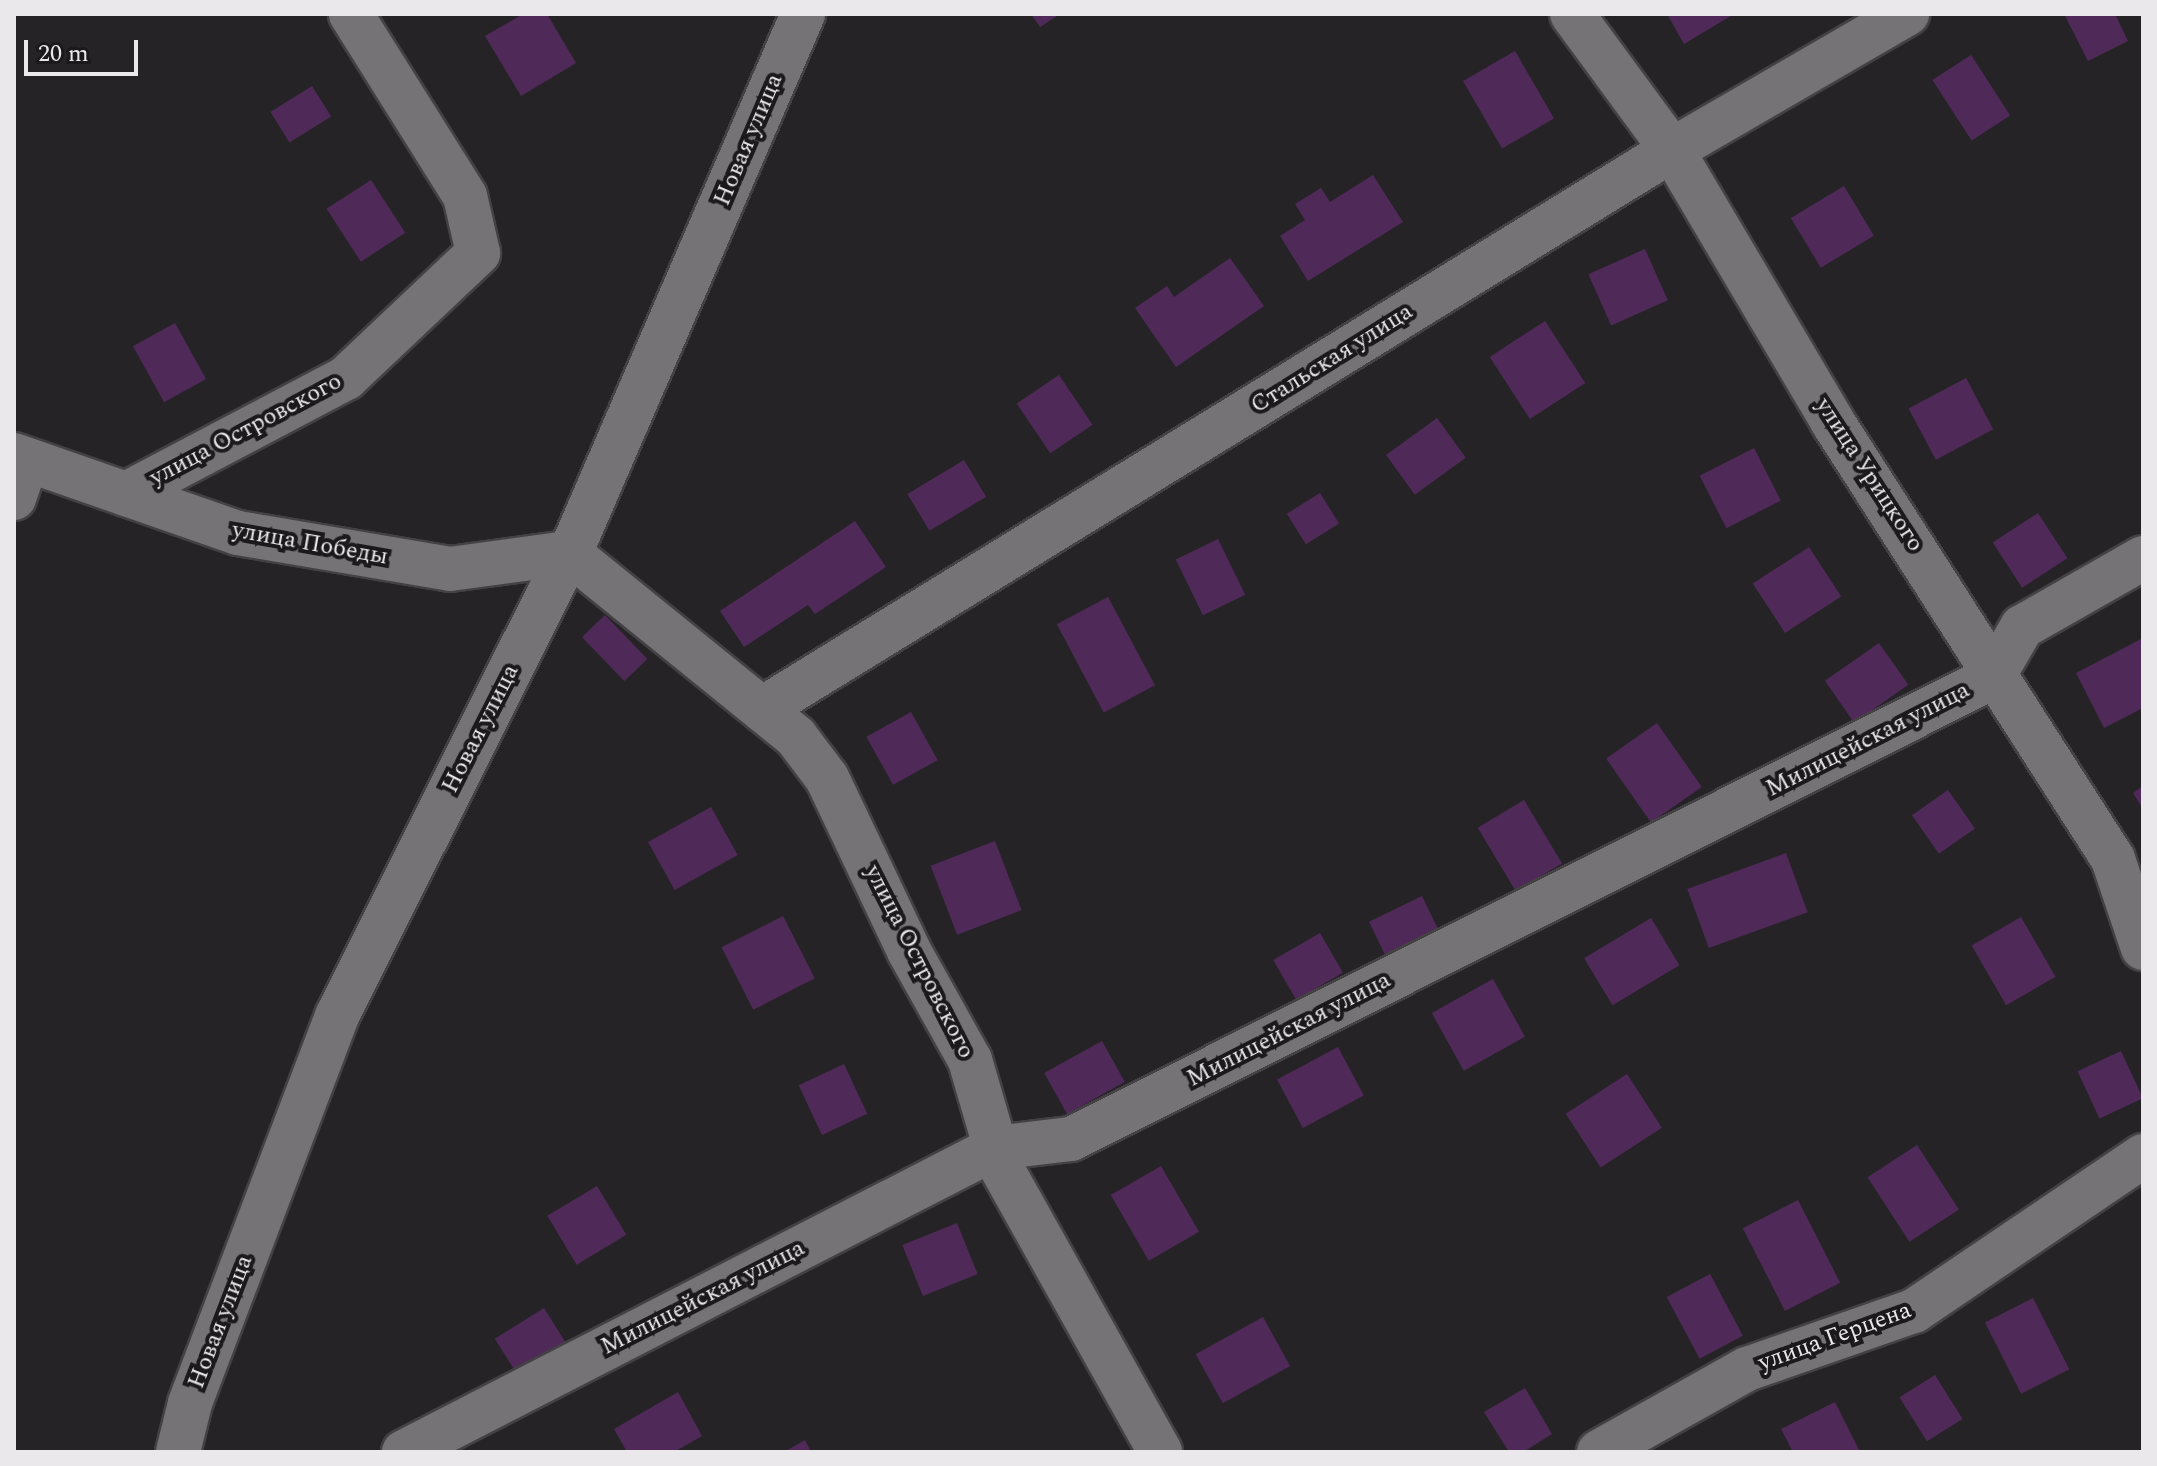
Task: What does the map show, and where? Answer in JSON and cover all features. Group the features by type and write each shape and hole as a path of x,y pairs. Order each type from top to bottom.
{"street":[{"name":"улица Островского","path":"126,494 346,378 478,253 465,196 351,14"},
{"name":"Новая улица","path":"178,1452 190,1403 338,1014 569,553 803,14"},
{"name":"улица Урицкого","path":"1572,14 1672,150 1832,421 1952,603 1993,677 2113,859 2143,948"},
{"name":"Стальская улица","path":"762,709 1672,150 1907,14"},
{"name":"улица Победы","path":"18,471 126,494 238,533 450,569 569,553"},
{"name":"улица Островского","path":"569,553 808,748 827,778 909,951 970,1060 995,1148 1160,1452"},
{"name":"Милицейская улица","path":"404,1452 995,1148 1071,1139 1993,677 2022,627 2143,558"},
{"name":"улица Герцена","path":"1599,1452 1747,1369 1914,1311 2143,1156"}],"building":[{"path":"523,14 547,14 576,63 521,96 485,36"},
{"path":"1031,14 1060,14 1040,27"},
{"path":"1667,14 1734,14 1684,44"},
{"path":"2064,14 2115,14 2128,41 2088,61"},
{"path":"1515,51 1554,119 1502,149 1463,81"},
{"path":"1971,55 2010,115 1972,140 1932,80"},
{"path":"312,86 331,117 290,142 270,112"},
{"path":"1373,175 1403,222 1308,281 1280,236 1305,220 1295,204 1321,188 1330,202"},
{"path":"371,180 405,233 361,262 327,209"},
{"path":"1844,186 1874,236 1821,268 1791,218"},
{"path":"1645,249 1668,300 1611,325 1588,274"},
{"path":"1230,258 1264,306 1176,367 1135,308 1167,286 1174,297"},
{"path":"1545,321 1585,383 1530,419 1490,357"},
{"path":"175,323 206,379 164,402 133,346"},
{"path":"1059,375 1093,425 1050,453 1017,404"},
{"path":"1966,378 1993,429 1936,460 1909,409"},
{"path":"1437,418 1466,458 1415,495 1386,455"},
{"path":"1754,448 1781,501 1726,528 1700,476"},
{"path":"964,460 986,497 930,531 907,494"},
{"path":"1320,493 1339,524 1306,544 1287,514"},
{"path":"2038,513 2067,558 2022,588 1993,542"},
{"path":"855,521 886,567 815,614 808,605 744,647 720,611"},
{"path":"1218,539 1245,595 1203,615 1176,560"},
{"path":"1809,547 1841,596 1785,633 1753,583"},
{"path":"1108,597 1155,685 1104,713 1057,624"},
{"path":"605,615 647,659 624,681 582,637"},
{"path":"2143,638 2143,708 2104,728 2076,673"},
{"path":"1879,643 1908,685 1854,723 1825,681"},
{"path":"911,712 938,760 893,785 866,737"},
{"path":"1657,723 1702,787 1651,822 1606,759"},
{"path":"2143,786 2143,809 2133,793"},
{"path":"1948,790 1975,829 1939,854 1912,815"},
{"path":"1524,800 1562,863 1516,891 1478,828"},
{"path":"711,807 738,855 675,890 648,842"},
{"path":"995,841 1022,910 957,935 931,866"},
{"path":"1786,853 1808,912 1709,948 1687,889"},
{"path":"1422,896 1443,940 1390,966 1369,922"},
{"path":"783,916 815,978 753,1010 722,947"},
{"path":"2021,917 2056,977 2006,1005 1972,946"},
{"path":"1651,918 1679,965 1612,1005 1584,958"},
{"path":"1320,933 1343,973 1296,1000 1273,960"},
{"path":"1493,979 1525,1037 1464,1071 1432,1013"},
{"path":"1102,1041 1125,1082 1067,1114 1044,1073"},
{"path":"1338,1047 1364,1096 1303,1128 1277,1079"},
{"path":"2121,1051 2143,1098 2099,1118 2077,1071"},
{"path":"844,1064 867,1114 822,1135 799,1085"},
{"path":"1627,1074 1662,1128 1601,1167 1566,1114"},
{"path":"1917,1145 1959,1210 1909,1242 1868,1177"},
{"path":"1161,1166 1199,1232 1149,1261 1111,1195"},
{"path":"597,1186 626,1235 577,1265 547,1216"},
{"path":"1798,1200 1840,1283 1785,1311 1743,1228"},
{"path":"957,1223 978,1274 923,1296 902,1245"},
{"path":"1710,1274 1743,1336 1700,1359 1667,1297"},
{"path":"2033,1298 2069,1369 2021,1394 1985,1323"},
{"path":"544,1308 568,1346 519,1377 495,1339"},
{"path":"1263,1317 1290,1366 1223,1403 1196,1354"},
{"path":"1935,1375 1963,1419 1927,1441 1899,1397"},
{"path":"1525,1388 1552,1434 1523,1452 1509,1452 1484,1412"},
{"path":"678,1392 702,1436 674,1452 627,1452 614,1429"},
{"path":"1835,1402 1860,1452 1793,1452 1781,1429"},
{"path":"805,1440 811,1452 784,1452"}]}
